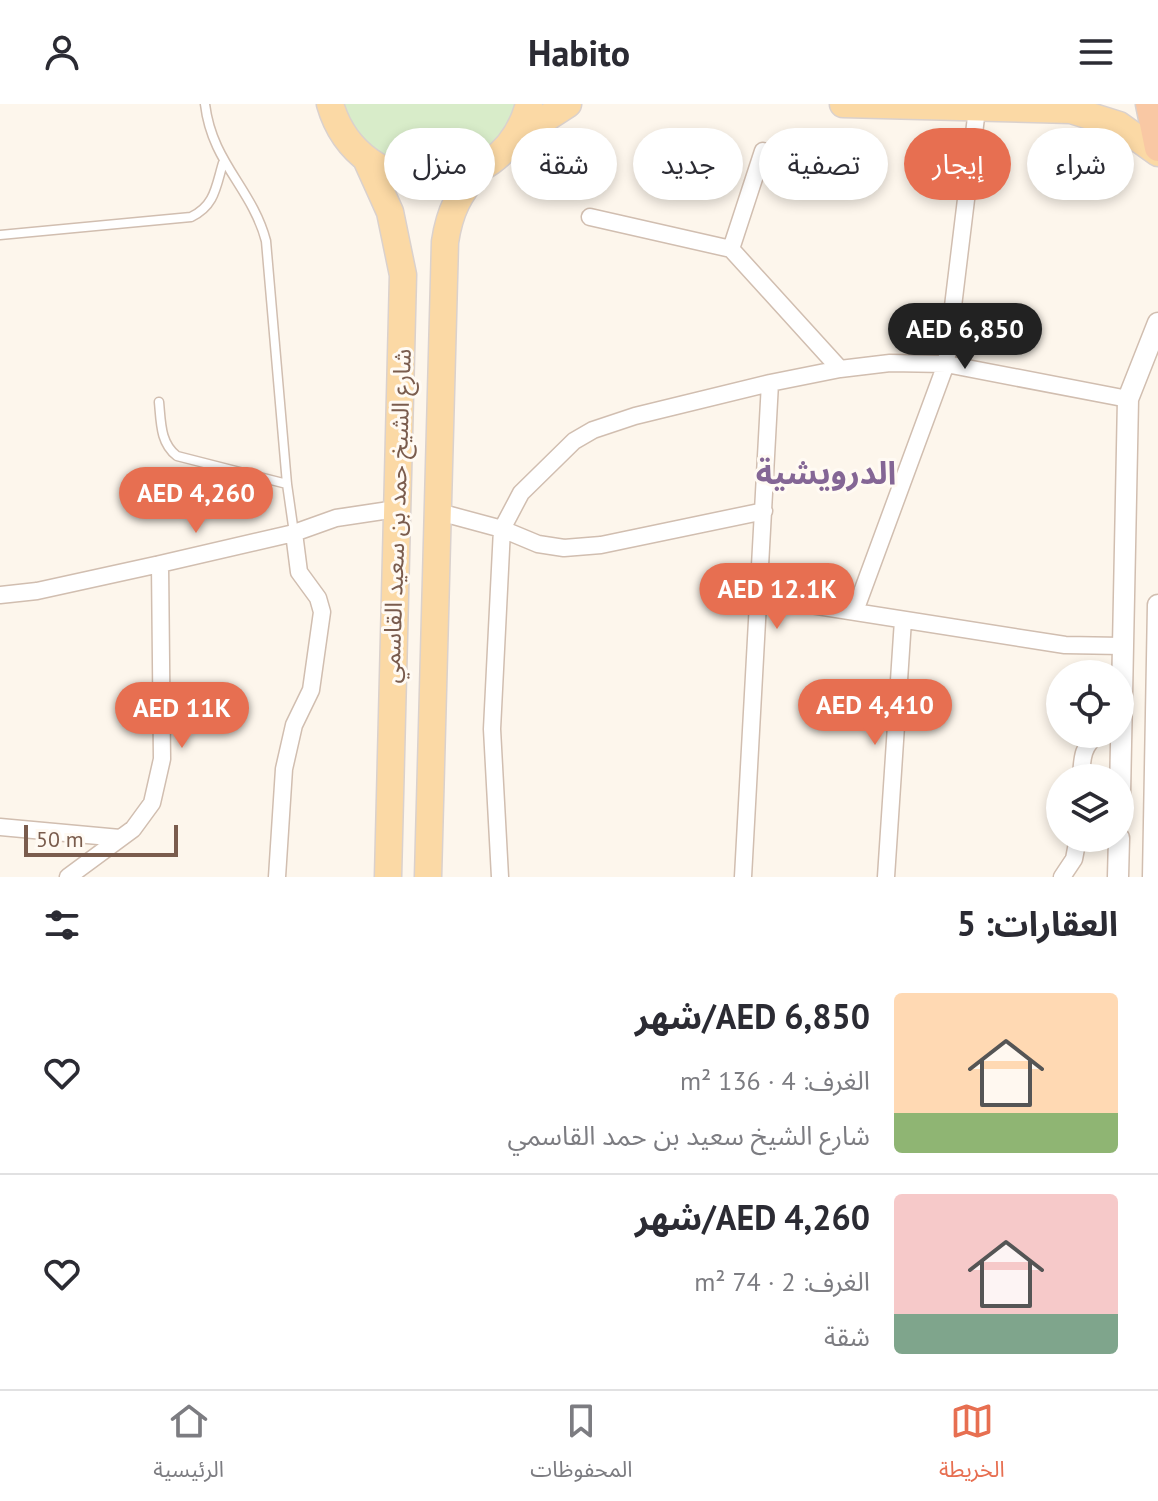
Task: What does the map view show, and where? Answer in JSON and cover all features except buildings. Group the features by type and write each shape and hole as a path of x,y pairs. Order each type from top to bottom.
{"highway":[{"path":"1149,104 1158,151"}],"main road":[{"path":"520,128 529,104"},
{"path":"532,128 568,104"},
{"path":"843,104 1044,108 1094,116 1119,125 1158,151"},
{"path":"333,113 349,143 367,161 384,170"},
{"path":"495,157 511,142"},
{"name":"شارع الشيخ حمد بن سعيد القاسمي","path":"367,161 390,212 403,275 388,877"},
{"name":"شارع الشيخ حمد بن سعيد القاسمي","path":"428,877 445,242 449,216 457,200"}],"street":[{"path":"313,104 333,113"},
{"path":"855,611 946,364 977,109"},
{"path":"731,249 759,163"},
{"path":"590,217 731,249 840,369"},
{"path":"1122,660 1128,399 1158,323"},
{"path":"500,877 492,729 502,529 521,493 574,441 593,430 635,416 770,383 890,363 946,364 1128,399"},
{"path":"743,877 770,383"},
{"path":"0,595 37,591 294,533 336,518 396,509"},
{"path":"439,512 502,529 538,544 576,547 601,545 764,511"},
{"path":"277,877 286,757 294,725 311,690 322,612 318,598 299,572 294,533"},
{"path":"68,877 133,829 152,803 162,759 160,564"},
{"path":"759,597 1065,645 1122,646"},
{"path":"1153,877 1158,605"},
{"path":"886,877 903,620"},
{"path":"0,827 120,838"},
{"path":"1062,877 1075,852"},
{"path":"1118,877 1119,852"}],"lane":[{"path":"205,104 208,128 223,163 260,218 266,241 294,533"},
{"path":"0,235 191,217 204,211 210,202 223,163"},
{"path":"159,402 163,440 167,449 177,456 287,484"}],"green space":[{"path":"342,104 519,104 495,141 495,128 384,128 384,155 365,144"}],"district":[{"name":"الدرويشية","path":"826,473"}]}
